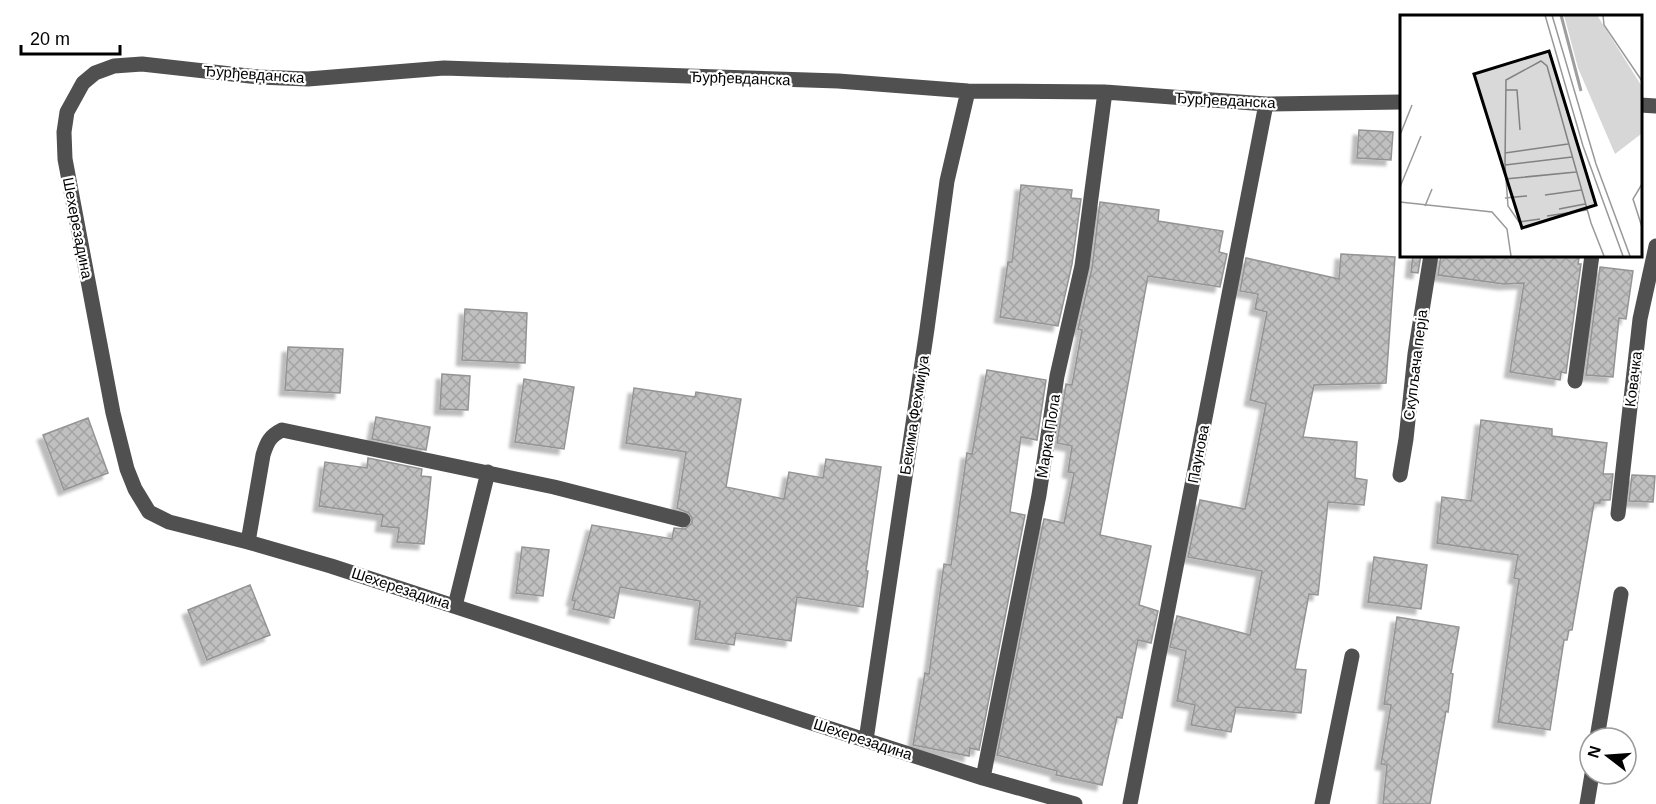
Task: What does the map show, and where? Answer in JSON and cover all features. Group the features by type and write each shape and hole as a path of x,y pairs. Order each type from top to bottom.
{"street":[{"name":"Ђурђевданска","path":"83,83 96,73 114,66 142,64 258,77 308,79 444,68 838,81 968,91 1105,92 1266,104 1400,102"},
{"name":"Шехерезадина","path":"83,83 67,112 64,132 65,159 113,413 127,469 135,489 149,512 169,522 248,542 455,606 983,778 1076,804"},
{"name":"Бекима Фехмијуа","path":"866,740 947,181 968,91"},
{"name":"Марка Пола","path":"983,778 1039,495 1057,376 1082,266 1105,92"},
{"name":"Паунова","path":"1130,804 1266,104"},
{"path":"1641,105 1656,106"},
{"name":"Ковачка","path":"1618,514 1640,319 1656,246"},
{"name":"Скупљача перја","path":"1400,475 1408,429 1414,354 1431,256"},
{"path":"1575,381 1592,256"},
{"path":"248,542 267,441 282,430 489,472 683,520"},
{"path":"455,606 489,472"},
{"path":"1600,726 1621,594"},
{"path":"1322,804 1352,656"},
{"path":"1587,804 1590,786"}],"building":[{"path":"1359,130 1393,132 1391,160 1357,158"},
{"path":"1021,185 1072,190 1071,198 1081,199 1072,264 1058,326 1000,317 1008,262 1012,262"},
{"path":"1100,202 1159,210 1158,221 1223,231 1219,252 1227,254 1220,287 1148,276 1100,535 1151,546 1139,605 1158,611 1151,643 1138,640 1122,718 1117,717 1102,785 1056,775 1057,771 997,755 1044,519 1064,523 1074,473 1068,472 1072,446 1057,443 1066,384 1072,385 1082,330 1078,329 1092,268"},
{"path":"1341,254 1395,257 1386,383 1314,385 1303,437 1357,442 1355,478 1367,480 1364,505 1328,502 1318,595 1309,594 1295,669 1306,670 1301,713 1236,707 1231,732 1191,725 1195,705 1177,701 1186,651 1170,647 1177,616 1250,635 1262,571 1188,557 1200,500 1245,509 1266,404 1250,400 1267,312 1255,309 1258,294 1240,291 1246,258 1339,279"},
{"path":"1413,256 1421,256 1418,273 1411,272"},
{"path":"1441,256 1567,256 1579,258 1578,264 1581,264 1566,373 1561,372 1560,380 1510,372 1524,283 1504,284 1438,275"},
{"path":"1600,267 1633,271 1626,319 1619,318 1613,377 1586,375"},
{"path":"465,309 527,313 525,363 462,360"},
{"path":"288,347 343,349 340,393 285,390"},
{"path":"987,370 1046,380 1037,440 1021,437 1010,512 1025,515 979,750 970,748 969,756 913,745 925,673 929,674 944,564 951,565 967,453 972,454"},
{"path":"442,374 470,376 468,410 440,409"},
{"path":"524,379 574,387 564,449 515,442"},
{"path":"634,388 695,397 696,392 741,399 726,487 784,499 789,472 823,478 826,459 881,467 863,607 797,597 791,641 736,633 734,645 695,639 700,601 620,587 614,618 573,609 575,601 572,600 592,525 672,539 674,528 685,529 692,523 689,513 677,508 686,452 626,443"},
{"path":"376,417 430,427 426,450 372,439"},
{"path":"88,418 108,473 64,490 43,435"},
{"path":"1481,420 1552,429 1552,436 1607,443 1603,474 1613,474 1610,500 1600,500 1600,503 1594,503 1572,630 1569,630 1567,640 1564,640 1550,730 1498,722 1519,579 1514,578 1518,555 1437,543 1442,497 1471,501"},
{"path":"368,458 422,469 421,476 431,477 424,544 397,542 399,528 381,526 383,515 319,506 325,462 367,468"},
{"path":"1632,475 1655,476 1653,502 1629,501"},
{"path":"522,547 549,550 543,596 516,593"},
{"path":"1374,557 1427,565 1421,609 1368,602"},
{"path":"250,585 270,635 207,660 188,610"},
{"path":"1397,617 1459,627 1451,673 1453,674 1448,712 1446,711 1430,804 1383,804 1387,765 1381,764 1391,705 1384,704"}]}
